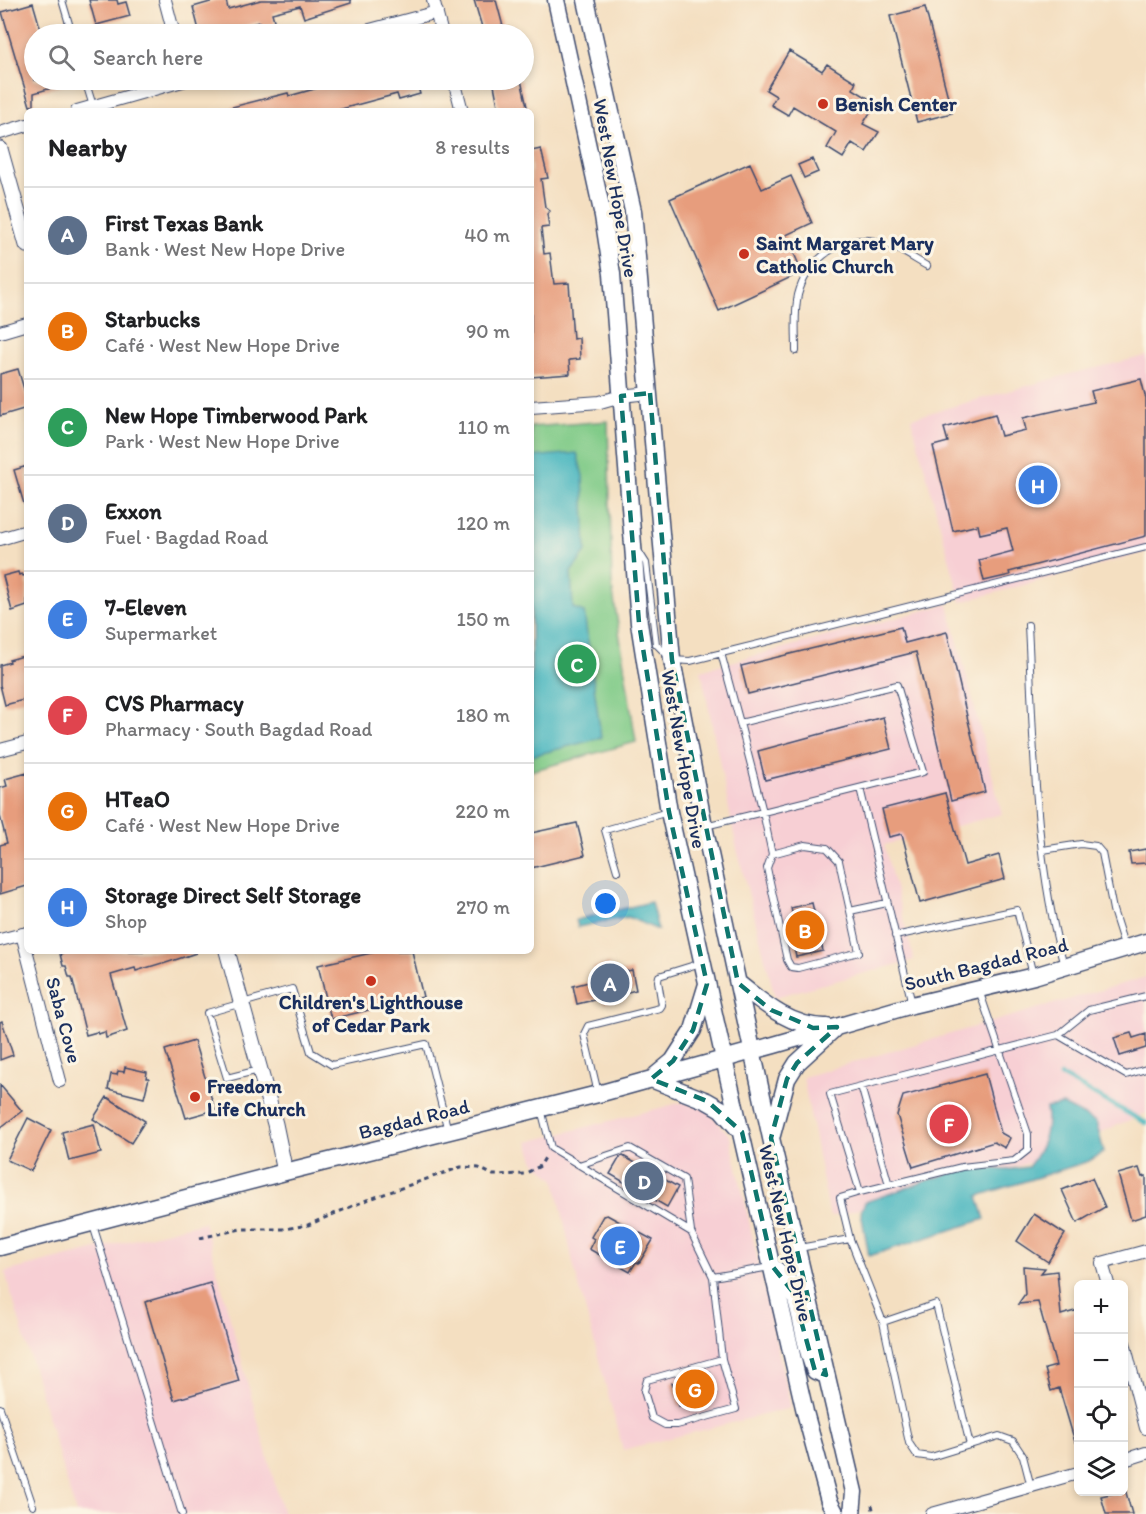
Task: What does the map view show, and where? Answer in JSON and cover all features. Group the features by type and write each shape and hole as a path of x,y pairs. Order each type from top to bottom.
{"main road":[{"name":"West New Hope Drive","path":"556,0 603,216 612,274 639,623 669,812 805,1412 829,1501 836,1514"},
{"name":"West New Hope Drive","path":"586,0 633,211 651,393 657,494 672,660 704,826 752,1052 854,1492 852,1514"},
{"name":"South Bagdad Road","path":"837,1027 912,1005 1034,976 1146,942"},
{"path":"738,983 771,1010 813,1028 837,1027"},
{"path":"707,984 693,1030 673,1061 651,1080 707,1101 721,1109 741,1132"},
{"path":"771,1138 787,1079 797,1063 837,1027"},
{"name":"Bagdad Road","path":"0,1247 285,1172 541,1109 837,1027"},
{"path":"773,1267 786,1277 793,1292 808,1356 814,1371 826,1375"}],"street":[{"path":"165,0 171,24"},
{"path":"384,24 435,6 440,24"},
{"path":"86,108 150,90"},
{"path":"457,90 461,108"},
{"path":"0,133 24,126"},
{"path":"0,149 24,234"},
{"path":"0,332 24,325"},
{"path":"534,407 600,402 621,396 651,393"},
{"path":"0,539 24,532"},
{"path":"0,750 24,744"},
{"path":"0,940 24,934"},
{"name":"Saba Cove","path":"29,954 60,1081"},
{"path":"228,954 261,1070 285,1172"},
{"path":"1107,1280 1102,1263 1146,1251"},
{"path":"1128,1358 1146,1428"},
{"path":"1128,1459 1146,1453"},
{"path":"932,1514 969,1510 1074,1474"}],"lane":[{"path":"62,0 69,24"},
{"path":"89,90 93,106"},
{"path":"796,351 795,318 798,295 811,268 829,250 852,240 870,240 892,246 927,266"},
{"path":"632,542 646,563 656,644 672,660 690,661 1146,547"},
{"path":"1028,625 1043,850 1053,927 1064,967"},
{"path":"721,653 763,812 772,854 767,868 787,960 791,967 798,968 859,952 839,861 827,848 805,845 772,854"},
{"path":"704,826 923,772 897,685 740,723"},
{"path":"860,788 912,1005"},
{"path":"617,871 605,830 669,812"},
{"path":"1043,850 1081,844 1096,846 1102,853 1113,910 1125,948"},
{"path":"850,911 887,903"},
{"path":"895,936 1017,910 1034,976"},
{"path":"598,1094 584,1034 588,1026 660,1008 662,1005 659,976 702,963"},
{"path":"261,1070 227,1078 207,1013 292,989 311,1052 332,1065 426,1044 448,1132"},
{"path":"972,991 1000,1050 1028,1134 1028,1150 1014,1161 962,1167 840,1198 850,1239 883,1322 909,1443 917,1455 931,1457 999,1436 1014,1441 1023,1456 1031,1487"},
{"path":"860,1192 830,1094 1058,1035 1089,1010 1146,996"},
{"path":"1058,1035 1126,1075 1146,1069"},
{"path":"861,1086 889,1185"},
{"path":"541,1109 551,1148 691,1232"},
{"path":"579,1165 630,1148 684,1179 691,1232 713,1277 722,1359 736,1409 676,1425 665,1425 652,1418 644,1390 647,1380 722,1359"},
{"path":"92,1223 182,1514"},
{"path":"798,1248 850,1239"},
{"path":"713,1277 773,1267"},
{"path":"883,1322 936,1304 970,1445"},
{"path":"0,1408 33,1506"}],"path":[{"path":"200,1238 241,1229 284,1229 308,1225 367,1200 461,1167 479,1168 493,1175 524,1174 540,1166 551,1148"},
{"path":"872,1505 874,1514"}],"highlighted area":[{"path":"650,393 672,660 738,983 771,1010 813,1028 837,1027 797,1063 787,1079 771,1138 826,1375 815,1371 793,1292 773,1267 742,1132 707,1101 651,1079 673,1061 693,1030 707,984 669,812 639,623 621,396"}],"shaded area":[{"path":"1146,356 1146,552 961,602 911,418 1074,373"},
{"path":"948,604 1002,814 884,845 914,960 775,997 737,849 701,670"},
{"path":"1146,977 1146,1113 1030,1163 830,1217 803,1077"},
{"path":"683,1102 707,1110 730,1136 791,1408 623,1450 574,1267 555,1180 535,1162 528,1142"},
{"path":"204,1222 283,1514 76,1514 5,1272"}],"green space":[{"path":"608,421 612,586 636,742 534,770 534,427"}],"water":[{"path":"577,453 583,476 586,552 571,572 573,608 584,612 601,738 534,755 534,457"},
{"path":"651,902 658,930 628,917 578,927 576,920"},
{"path":"1063,1105 1096,1122 1104,1152 1089,1161 978,1196 985,1219 869,1256 861,1212 865,1202 970,1166 1005,1170 1028,1167 1044,1139 1047,1124 1046,1108"}],"building":[{"path":"89,0 117,0 118,4 126,2 130,16 96,24"},
{"path":"217,0 226,0 228,9 261,0 351,0 351,3 304,18 300,6 272,13 275,24 260,24 259,22 197,24 193,7"},
{"path":"474,0 496,0 502,24 481,24"},
{"path":"33,3 39,24 24,24 24,86 2,12"},
{"path":"925,7 952,113 917,122 890,16"},
{"name":"Benish Center","path":"789,51 822,71 827,64 856,82 853,89 876,103 863,124 879,132 866,152 852,143 843,158 827,148 836,132 793,106 788,115 771,105 776,96 766,90"},
{"path":"25,90 44,90 34,93 34,105 30,106"},
{"path":"311,90 419,90 420,94 399,100 397,94 345,108 232,107 288,93 289,96"},
{"path":"495,90 523,90 527,108 498,108"},
{"path":"541,149 548,178 541,179 545,207 550,211 547,214 549,227 541,228 544,254 550,253 554,284 569,283 573,339 579,338 580,359 569,360 570,374 534,377 534,150"},
{"path":"812,159 818,172 804,178 798,165"},
{"name":"Saint Margaret Mary Catholic Church","path":"750,163 762,189 791,176 812,223 786,235 802,272 719,311 670,199"},
{"path":"18,369 24,389 24,409 0,416 0,374"},
{"path":"1141,379 1146,399 1146,536 1009,572 1010,575 984,581 979,560 1013,551 1007,528 980,534 978,525 953,531 933,446 948,442 944,428 995,414 1001,436 1026,430 1023,418 1094,402 1091,391"},
{"path":"24,467 24,504 14,470"},
{"path":"18,572 19,575 24,576 24,607 12,611 3,576"},
{"path":"901,627 905,643 947,632 985,792 951,801 916,652 748,694 741,666"},
{"path":"24,656 24,700 5,705 0,685 0,665 10,662 9,660"},
{"path":"883,717 891,749 765,780 758,751"},
{"path":"24,774 24,887 0,894 0,845 7,843 0,816 0,788 7,786 5,779"},
{"path":"945,793 965,865 999,855 1005,879 920,903 902,834 889,837 882,809"},
{"path":"577,823 585,855 534,867 534,832"},
{"path":"1146,849 1146,863 1131,864 1129,852"},
{"path":"812,903 823,951 796,957 790,930 796,929 791,908"},
{"path":"60,954 193,954 136,971 135,968 111,975 127,1031 106,1038 105,1032 86,1035 72,977 69,977 66,966 63,966"},
{"name":"Children's Lighthouse of Cedar Park","path":"367,954 413,954 423,997 331,1019 318,965"},
{"path":"609,964 611,975 632,970 636,990 616,995 617,1000 604,1003 602,998 577,1004 573,986 596,980 593,968"},
{"path":"2,1021 13,1055 0,1060 0,1022"},
{"path":"1131,1033 1133,1038 1146,1034 1146,1048 1120,1056 1114,1038"},
{"path":"194,1041 215,1110 186,1118 165,1050"},
{"path":"125,1067 147,1072 146,1078 149,1078 144,1098 108,1089 111,1074 117,1075 118,1071 124,1072"},
{"path":"985,1074 1001,1133 1010,1138 1005,1148 994,1142 913,1167 897,1115 903,1096"},
{"path":"0,1085 22,1111 0,1128"},
{"path":"107,1097 145,1121 131,1143 93,1119"},
{"path":"28,1118 51,1130 31,1171 7,1160"},
{"path":"94,1124 101,1153 69,1161 62,1132"},
{"path":"623,1156 678,1187 667,1207 610,1174 620,1157"},
{"path":"1139,1168 1142,1177 1146,1176 1146,1215 1131,1220 1118,1174"},
{"path":"1092,1178 1105,1207 1077,1223 1062,1190"},
{"path":"1034,1214 1065,1234 1048,1262 1017,1241"},
{"path":"607,1215 653,1240 639,1263 636,1262 630,1272 589,1249 594,1239 591,1237 603,1216"},
{"path":"1023,1266 1045,1268 1041,1273 1057,1271 1061,1315 1074,1311 1074,1439 1059,1388 1051,1391 1045,1369 1056,1366 1038,1302 1018,1304 1025,1294"},
{"path":"210,1283 239,1381 174,1400 145,1302"},
{"path":"710,1372 717,1395 679,1406 672,1383"},
{"path":"1101,1496 1127,1496 1132,1514 1106,1514"}],"waterway":[{"path":"1061,1076 1146,1123"}],"place":[{"name":"Benish Center","path":"823,104"},
{"name":"Saint Margaret Mary Catholic Church","path":"744,254"},
{"name":"Storage Direct Self Storage","path":"1038,485"},
{"name":"New Hope Timberwood Park","path":"577,664"},
{"name":"Starbucks","path":"805,930"},
{"name":"Children's Lighthouse of Cedar Park","path":"371,981"},
{"name":"First Texas Bank","path":"610,983"},
{"name":"Freedom Life Church","path":"195,1097"},
{"name":"CVS Pharmacy","path":"949,1124"},
{"name":"Exxon","path":"644,1181"},
{"name":"7-Eleven","path":"620,1246"},
{"name":"HTeaO","path":"695,1389"}]}
